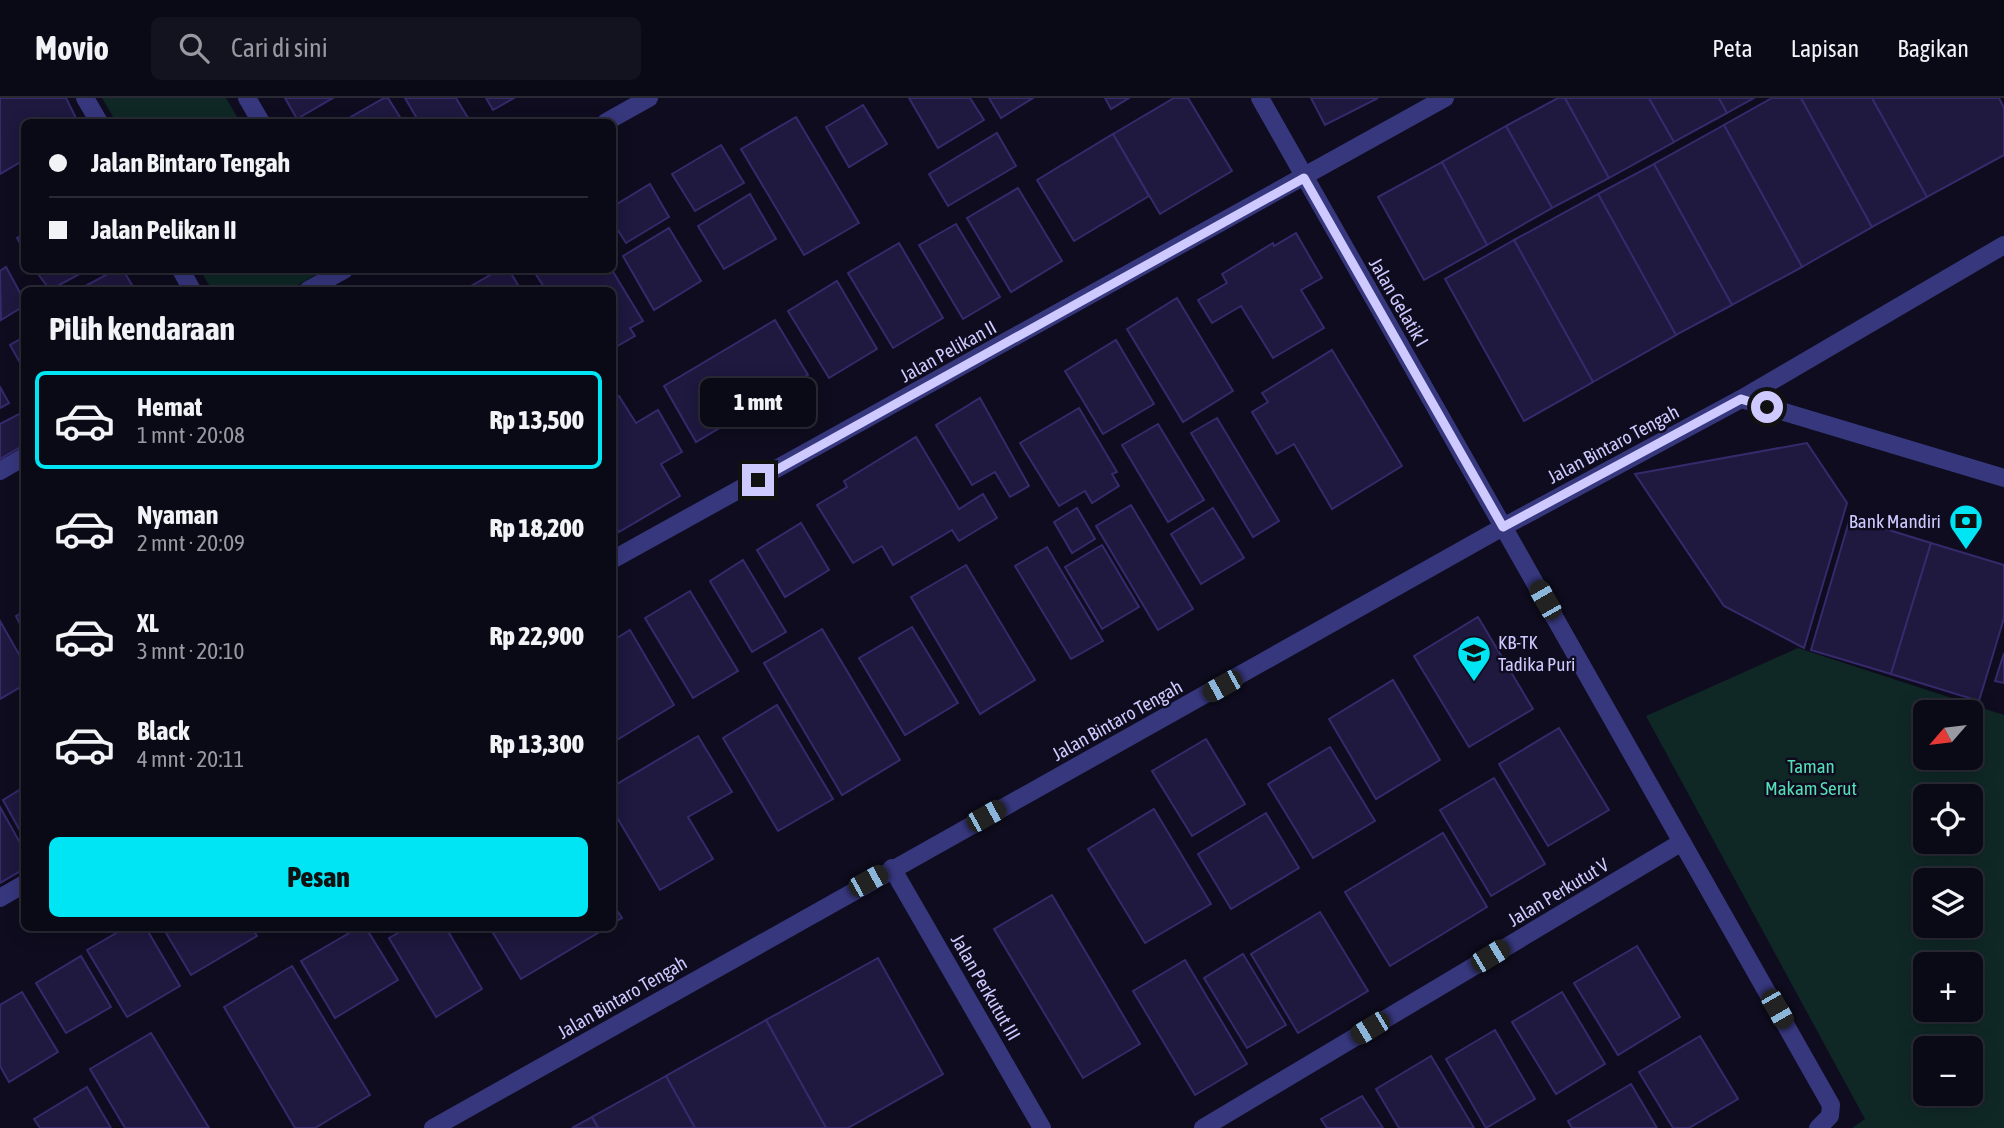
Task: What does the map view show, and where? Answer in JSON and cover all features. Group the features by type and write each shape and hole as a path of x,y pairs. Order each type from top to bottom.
{"street":[{"path":"85,98 97,119"},
{"path":"247,98 259,119"},
{"path":"611,119 649,98"},
{"name":"Jalan Gelatik I","path":"1260,98 1831,1105 1830,1116 1818,1128"},
{"name":"Jalan Pelikan II","path":"616,558 1445,98"},
{"name":"Jalan Bintaro Tengah","path":"433,1128 1503,527 1741,399 2004,245"},
{"path":"313,287 339,273"},
{"path":"1741,399 2004,478"},
{"path":"0,471 21,459"},
{"name":"Jalan Perkutut V","path":"1203,1128 1682,842"},
{"name":"Jalan Perkutut III","path":"892,868 1042,1128"},
{"path":"0,898 21,886"}],"green space":[{"path":"102,98 226,98 238,119 114,119"},
{"path":"202,273 319,273 294,287 210,287"},
{"name":"Taman Makam Serut","path":"1798,648 1958,700 1913,700 1913,770 1983,770 1983,708 2004,715 2004,1128 1852,1128 1865,1119 1646,716"}],"building":[{"path":"0,98 66,98 76,119 21,119 21,162 0,174"},
{"path":"285,98 333,98 297,119"},
{"path":"388,98 401,119 347,119"},
{"path":"405,98 456,98 468,118 466,119 417,119"},
{"path":"486,98 514,98 493,110"},
{"path":"909,98 970,98 984,120 938,148"},
{"path":"989,98 1033,98 1001,118"},
{"path":"1105,98 1129,98 1111,109"},
{"path":"1174,98 1188,98 1232,171 1160,214 1113,134"},
{"path":"1311,98 1378,98 1325,125"},
{"path":"1558,98 1565,98 1609,178 1552,208 1506,126"},
{"path":"1565,98 1649,98 1674,142 1609,178"},
{"path":"1649,98 1719,98 1727,113 1674,142"},
{"path":"1719,98 1754,98 1727,113"},
{"path":"1772,98 1801,98 1872,227 1802,267 1724,125"},
{"path":"1801,98 1872,98 1927,197 1872,227"},
{"path":"1872,98 1999,98 2004,108 2004,155 1927,197"},
{"path":"863,105 887,144 849,167 826,127"},
{"path":"796,117 859,223 804,255 741,149"},
{"path":"1724,125 1802,267 1732,305 1654,164"},
{"path":"1506,126 1552,208 1487,245 1442,162"},
{"path":"997,133 1016,166 948,206 929,174"},
{"path":"1113,134 1149,196 1074,241 1037,180"},
{"path":"721,145 744,183 695,211 672,174"},
{"path":"1442,162 1487,245 1424,280 1378,197"},
{"path":"1654,164 1732,305 1676,335 1598,194"},
{"path":"650,184 669,217 626,243 616,227 616,205"},
{"path":"1018,188 1062,261 1011,292 967,218"},
{"path":"750,194 776,239 724,269 698,226"},
{"path":"1598,194 1676,335 1593,382 1514,240"},
{"path":"956,224 1000,297 963,319 919,245"},
{"path":"669,228 701,281 654,310 623,256"},
{"path":"1296,233 1322,278 1301,290 1324,328 1273,358 1241,306 1212,323 1198,300 1227,283 1222,274 1273,243 1274,246"},
{"path":"1514,240 1593,382 1524,421 1445,279"},
{"path":"899,243 943,318 893,348 848,273"},
{"path":"6,267 21,294 21,308 1,320 0,271"},
{"path":"37,273 81,273 56,287 48,287"},
{"path":"109,273 125,273 133,287 84,287"},
{"path":"494,273 511,273 519,287 469,287"},
{"path":"535,273 614,273 643,321 630,328 635,336 616,347 616,287 544,287"},
{"path":"837,281 877,349 829,378 788,311"},
{"path":"1177,298 1233,391 1183,422 1127,329"},
{"path":"775,320 808,375 696,442 664,386"},
{"path":"21,339 21,365 10,345"},
{"path":"1116,340 1154,404 1103,434 1065,371"},
{"path":"1332,350 1402,466 1332,509 1294,444 1277,454 1252,412 1268,402 1262,393"},
{"path":"0,387 9,403 0,408"},
{"path":"619,396 636,423 658,410 682,452 661,464 680,496 619,532 616,527 616,398"},
{"path":"980,398 1029,486 1010,497 995,472 972,485 936,425"},
{"path":"1079,408 1117,472 1112,474 1119,486 1092,503 1085,491 1059,506 1020,443"},
{"path":"19,414 21,418 21,447 0,459 0,424"},
{"path":"1217,418 1279,521 1253,537 1191,433"},
{"path":"1158,424 1204,500 1168,522 1122,445"},
{"path":"916,437 959,509 983,494 997,518 959,541 952,530 893,565 882,546 853,563 817,505 847,487 844,481"},
{"path":"1807,443 1847,503 1804,648 1724,606 1635,474"},
{"path":"1131,505 1193,609 1158,630 1096,526"},
{"path":"1077,508 1095,539 1072,553 1054,522"},
{"path":"1213,508 1244,558 1201,584 1171,534"},
{"path":"1850,518 1931,543 1891,674 1811,650"},
{"path":"801,523 829,570 785,597 757,550"},
{"path":"1931,543 2004,565 2004,618 1979,700 1891,674"},
{"path":"1102,545 1139,607 1102,629 1065,567"},
{"path":"1047,547 1103,641 1071,659 1015,566"},
{"path":"743,560 786,632 752,652 710,581"},
{"path":"966,565 1035,680 980,714 911,597"},
{"path":"690,591 738,671 693,698 645,618"},
{"path":"21,613 21,626 16,616"},
{"name":"KB-TK Tadika Puri","path":"1478,617 1533,709 1469,747 1414,656"},
{"path":"0,621 21,658 21,687 0,699"},
{"path":"912,627 958,703 905,735 859,658"},
{"path":"822,629 900,760 842,795 764,663"},
{"path":"630,630 674,705 616,741 616,639"},
{"path":"2004,653 2004,683 1995,681"},
{"path":"1393,680 1440,760 1376,799 1329,719"},
{"path":"777,705 833,799 778,831 723,738"},
{"path":"1559,728 1609,810 1548,846 1499,764"},
{"path":"698,736 732,792 688,817 713,859 660,890 616,816 616,785"},
{"path":"1206,739 1245,804 1192,836 1152,771"},
{"path":"1330,747 1375,821 1313,858 1268,784"},
{"path":"1494,778 1545,864 1491,896 1440,810"},
{"path":"21,789 21,833 3,800"},
{"path":"0,807 21,845 21,871 0,883"},
{"path":"1154,809 1211,904 1145,943 1088,849"},
{"path":"1266,813 1299,868 1231,909 1198,854"},
{"path":"1443,833 1487,907 1390,966 1345,892"},
{"path":"1052,895 1140,1044 1083,1078 994,929"},
{"path":"616,909 622,918 616,922"},
{"path":"1320,912 1368,991 1298,1033 1251,954"},
{"path":"120,931 148,931 180,986 127,1017 87,950"},
{"path":"165,931 254,931 257,936 191,975"},
{"path":"353,931 368,931 398,980 335,1018 301,961"},
{"path":"402,931 448,931 482,989 436,1017 389,938"},
{"path":"492,931 601,931 521,979"},
{"path":"1637,946 1680,1017 1618,1055 1574,983"},
{"path":"1243,954 1286,1025 1247,1048 1204,978"},
{"path":"81,956 111,1007 66,1033 36,983"},
{"path":"878,958 943,1074 848,1128 826,1128 766,1020"},
{"path":"1185,960 1247,1064 1195,1095 1133,991"},
{"path":"292,966 370,1095 315,1128 295,1128 224,1007"},
{"path":"22,992 58,1052 9,1082 0,1066 0,1005"},
{"path":"1562,992 1605,1064 1556,1094 1512,1022"},
{"path":"766,1020 826,1128 695,1128 666,1076"},
{"path":"1495,1030 1535,1099 1486,1128 1446,1059"},
{"path":"151,1033 209,1128 125,1128 90,1069"},
{"path":"1700,1036 1738,1099 1689,1128 1673,1128 1639,1072"},
{"path":"1431,1056 1474,1128 1399,1128 1376,1089"},
{"path":"666,1076 695,1128 598,1128 592,1117"},
{"path":"1631,1084 1657,1128 1572,1128 1568,1121"},
{"path":"87,1087 111,1128 40,1128 34,1119"},
{"path":"1362,1096 1383,1128 1327,1128 1321,1119"},
{"path":"592,1117 598,1128 572,1128"}],"place":[{"name":"Bank Mandiri","path":"1966,551"},
{"name":"KB-TK Tadika Puri","path":"1474,683"}],"route":[{"path":"758,480 1304,178 1503,527 1741,399 1767,407"}]}
